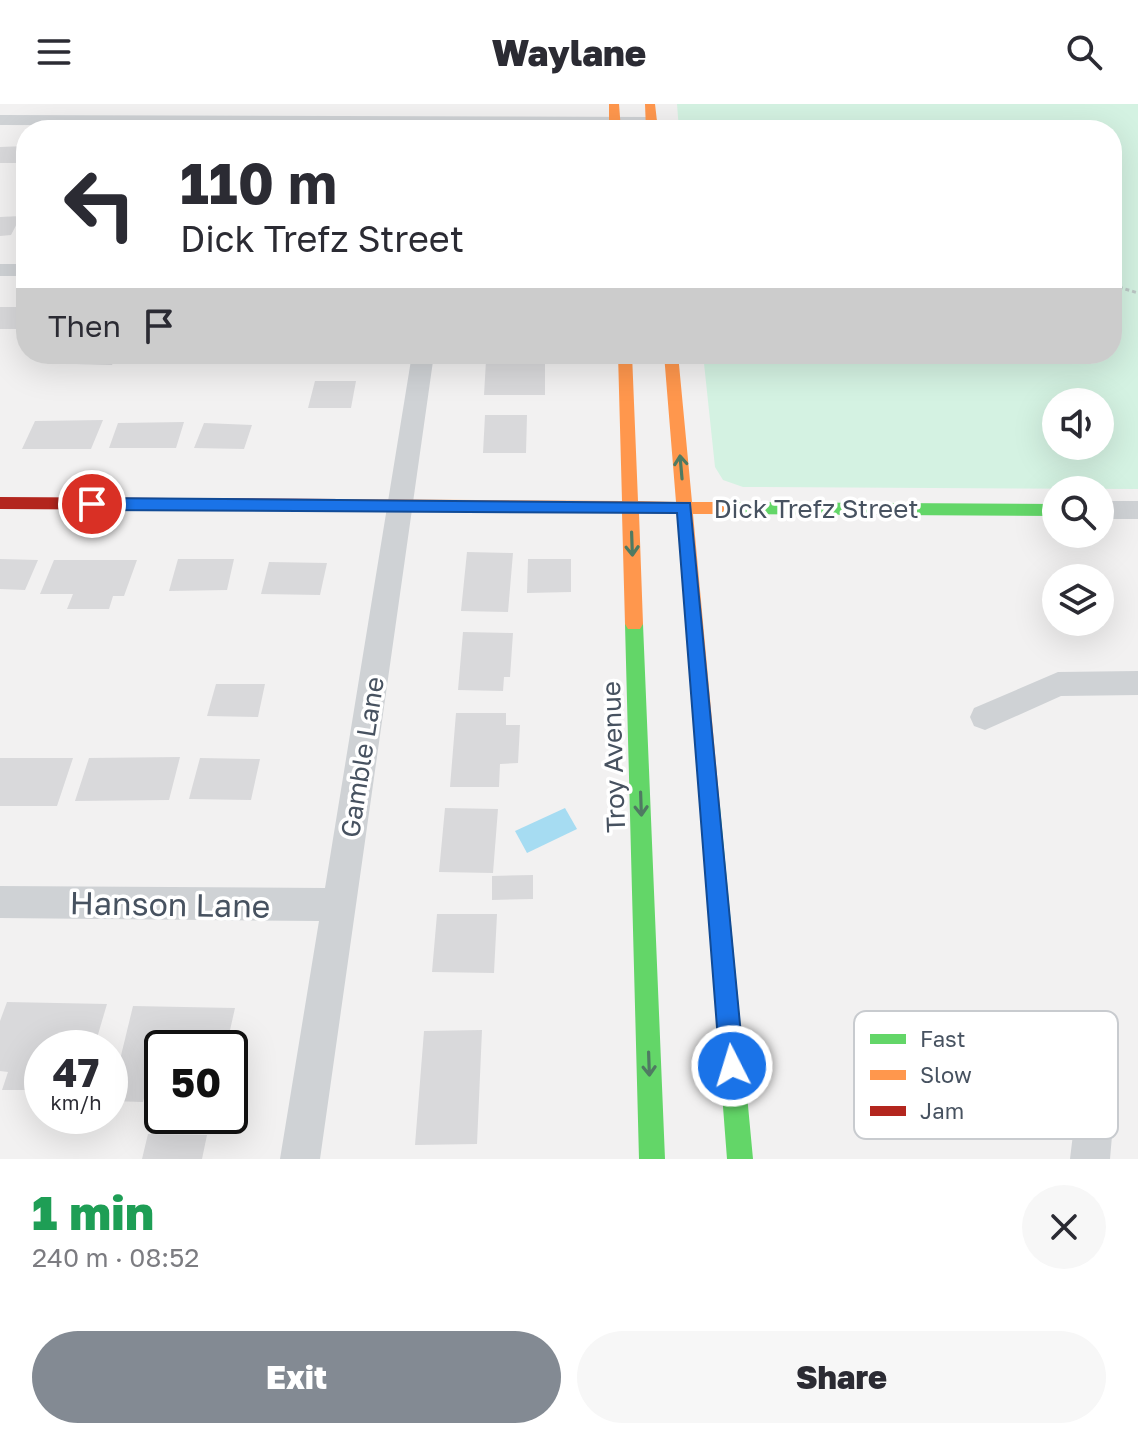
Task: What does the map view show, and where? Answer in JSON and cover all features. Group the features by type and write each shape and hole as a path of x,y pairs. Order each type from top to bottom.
{"main road":[{"name":"Troy Avenue","path":"625,364 652,1159"},
{"path":"672,364 740,1159"},
{"name":"Dick Trefz Street","path":"0,503 1042,510"}],"street":[{"path":"0,120 172,112 450,119 651,119"},
{"name":"Gamble Lane","path":"300,1159 421,364"},
{"path":"1114,510 1138,510"},
{"path":"985,717 1058,684 1138,683"},
{"name":"Hanson Lane","path":"0,902 339,905"},
{"path":"1090,1159 1092,1139"}],"green space":[{"path":"677,104 1138,104 1138,489 1114,489 1114,476 1042,476 1042,489 743,487 723,480 715,467 704,364 1122,364 1122,120 678,120"}],"water":[{"path":"565,808 577,829 527,853 515,831"}],"building":[{"path":"16,146 16,163 0,163 0,147"},
{"path":"16,216 11,235 0,236 0,217"},
{"path":"0,307 16,307 16,329 0,329"},
{"path":"486,364 545,364 545,395 484,395"},
{"path":"315,381 356,381 351,408 308,408"},
{"path":"485,415 527,415 526,453 483,453"},
{"path":"103,420 91,449 22,449 35,421"},
{"path":"184,422 176,448 109,448 118,423"},
{"path":"204,423 252,425 244,449 194,448"},
{"path":"467,552 513,553 508,612 461,611"},
{"path":"0,559 38,560 25,590 0,589"},
{"path":"178,559 234,559 227,590 169,591"},
{"path":"528,559 571,559 571,592 527,593"},
{"path":"54,560 137,560 124,596 113,596 109,609 67,609 73,594 40,594"},
{"path":"269,562 327,563 320,595 261,594"},
{"path":"463,632 513,633 510,677 504,677 503,691 458,690"},
{"path":"216,684 265,684 258,717 207,716"},
{"path":"456,713 506,713 506,725 520,725 518,763 500,764 499,787 450,787"},
{"path":"180,757 169,800 75,801 89,758"},
{"path":"0,758 73,758 57,806 0,806"},
{"path":"200,758 260,759 251,800 189,799"},
{"path":"445,808 498,809 493,873 439,872"},
{"path":"533,875 533,899 492,900 492,876"},
{"path":"437,914 497,914 494,973 432,972"},
{"path":"7,1002 107,1004 99,1030 24,1030 24,1090 2,1090 8,1072 0,1071 0,1021"},
{"path":"133,1006 235,1008 230,1030 144,1030 143,1102 128,1102 127,1030"},
{"path":"482,1030 477,1144 415,1145 424,1031"},
{"path":"148,1134 207,1135 202,1159 142,1159"}],"traffic: fast":[{"path":"720,508 1042,510"},
{"path":"634,624 652,1159"},
{"path":"710,807 740,1159"}],"traffic: slow":[{"path":"614,104 615,120"},
{"path":"650,104 651,120"},
{"path":"625,364 634,624"},
{"path":"672,364 710,807"},
{"path":"340,505 720,508"}],"traffic: jam":[{"path":"0,503 340,505"}],"route":[{"path":"92,504 685,507 732,1066"}]}
